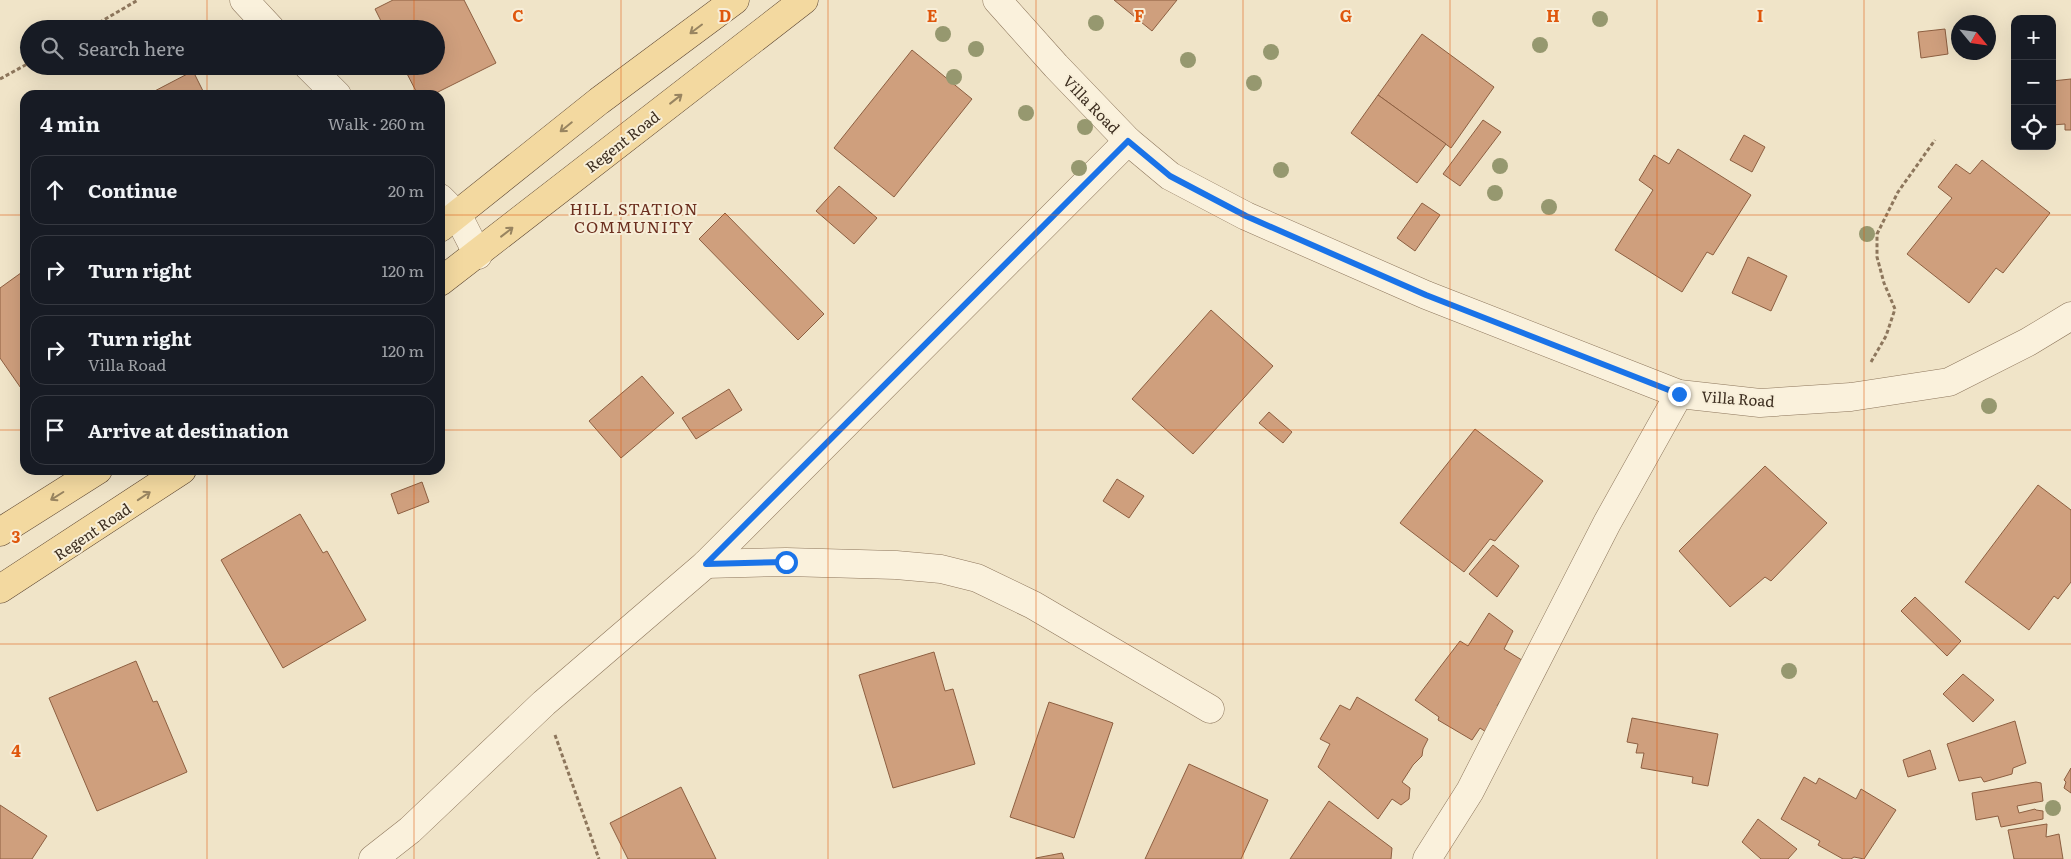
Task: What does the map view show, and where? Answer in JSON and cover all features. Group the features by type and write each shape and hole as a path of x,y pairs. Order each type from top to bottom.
{"main road":[{"path":"446,214 735,0"},
{"name":"Regent Road","path":"445,278 478,255 804,0"},
{"path":"0,532 90,475"},
{"name":"Regent Road","path":"0,589 174,475"}],"street":[{"path":"244,0 263,20"},
{"name":"Villa Road","path":"997,0 1056,66 1128,141 1170,176 1246,216 1426,295 1679,394 1760,403 1851,397 1949,382 2028,342 2071,316"},
{"path":"317,75 332,90"},
{"path":"373,859 410,830 544,703 706,564 1128,141"},
{"path":"446,214 478,255"},
{"path":"1427,859 1470,791 1607,523 1679,394"},
{"path":"706,564 786,562 896,565 941,569 977,578 1033,605 1210,709"}],"path":[{"path":"104,20 138,0"},
{"path":"0,79 20,68"},
{"path":"1851,397 1886,336 1895,309 1884,283 1877,258 1876,234 1898,192 1934,140"},
{"path":"544,703 599,859"}],"building":[{"path":"393,0 464,0 496,63 442,90 415,90 408,75 445,75 445,20 380,20 375,9"},
{"path":"1114,0 1177,0 1152,31"},
{"path":"1945,29 1948,54 1921,58 1918,32"},
{"path":"1422,34 1494,87 1451,148 1378,95"},
{"path":"912,50 972,99 894,197 834,148"},
{"path":"185,75 195,75 202,90 157,90"},
{"path":"2071,79 2071,130 2065,130 2065,124 2056,125 2056,81"},
{"path":"1378,95 1446,144 1417,183 1351,133"},
{"path":"1483,120 1501,132 1460,186 1443,174"},
{"path":"1744,135 1765,147 1752,172 1730,160"},
{"path":"1678,149 1751,195 1713,255 1707,252 1682,292 1615,250 1653,190 1639,180 1654,155 1669,164"},
{"path":"1982,160 2050,213 2003,273 1996,268 1969,303 1907,254 1952,198 1938,187 1956,164 1970,174"},
{"path":"839,186 877,218 854,244 816,211"},
{"path":"1422,203 1440,215 1415,251 1397,238"},
{"path":"725,213 824,314 798,340 699,239"},
{"path":"1748,257 1787,276 1771,311 1732,293"},
{"path":"20,274 20,387 0,358 0,288"},
{"path":"1211,310 1273,366 1193,454 1132,399"},
{"path":"642,376 674,413 621,458 589,421"},
{"path":"729,389 742,410 696,439 682,418"},
{"path":"1269,412 1292,432 1283,443 1259,423"},
{"path":"1475,429 1543,481 1495,541 1490,539 1464,572 1400,523"},
{"path":"1765,466 1827,523 1771,581 1765,577 1730,607 1679,551"},
{"path":"1117,479 1144,496 1129,518 1103,501"},
{"path":"422,482 429,502 398,514 391,494"},
{"path":"2038,485 2071,510 2071,582 2058,599 2054,596 2029,630 1965,582"},
{"path":"300,514 323,553 327,551 366,620 283,668 221,560"},
{"path":"1493,545 1519,566 1497,597 1469,574"},
{"path":"1915,597 1961,641 1947,656 1901,611"},
{"path":"1489,613 1513,631 1504,649 1525,662 1497,706 1499,708 1486,732 1480,728 1472,740 1438,720 1439,717 1415,700 1460,641 1468,646"},
{"path":"934,652 945,691 953,689 975,764 893,788 859,675"},
{"path":"136,661 153,702 157,701 187,772 97,811 49,698"},
{"path":"1963,674 1994,700 1973,722 1943,694"},
{"path":"1357,697 1428,739 1422,756 1413,765 1402,782 1410,788 1409,799 1401,805 1392,799 1378,819 1318,767 1330,744 1320,739 1340,705 1350,710"},
{"path":"1049,702 1113,723 1074,838 1010,817"},
{"path":"1632,718 1718,734 1708,786 1692,783 1693,777 1641,768 1644,753 1636,753 1638,744 1627,742"},
{"path":"2015,721 2026,763 2013,768 2012,774 1984,782 1981,777 1959,781 1947,744"},
{"path":"1930,750 1936,769 1908,777 1903,760"},
{"path":"1189,764 1268,800 1241,859 1145,859"},
{"path":"2071,768 2071,793 2064,788 2066,782 2064,780"},
{"path":"1804,777 1816,784 1819,778 1856,799 1861,789 1896,810 1864,859 1854,857 1843,859 1818,845 1820,841 1781,819"},
{"path":"2036,782 2041,783 2043,801 2017,806 2019,813 2035,809 2043,811 2043,819 2001,827 1998,816 1976,820 1972,793"},
{"path":"681,787 716,859 628,859 610,823"},
{"path":"1329,801 1392,848 1391,859 1290,859"},
{"path":"0,805 47,836 32,859 0,859"},
{"path":"1758,819 1797,849 1788,859 1761,859 1742,842"},
{"path":"2047,824 2046,837 2059,834 2063,859 2014,859 2008,830"},
{"path":"1062,853 1064,859 1036,859 1036,858"}],"district":[{"name":"HILL STATION COMMUNITY","path":"634,217"}],"route":[{"path":"786,562 706,564 1128,141 1170,176 1246,216 1426,295 1679,394"}]}
